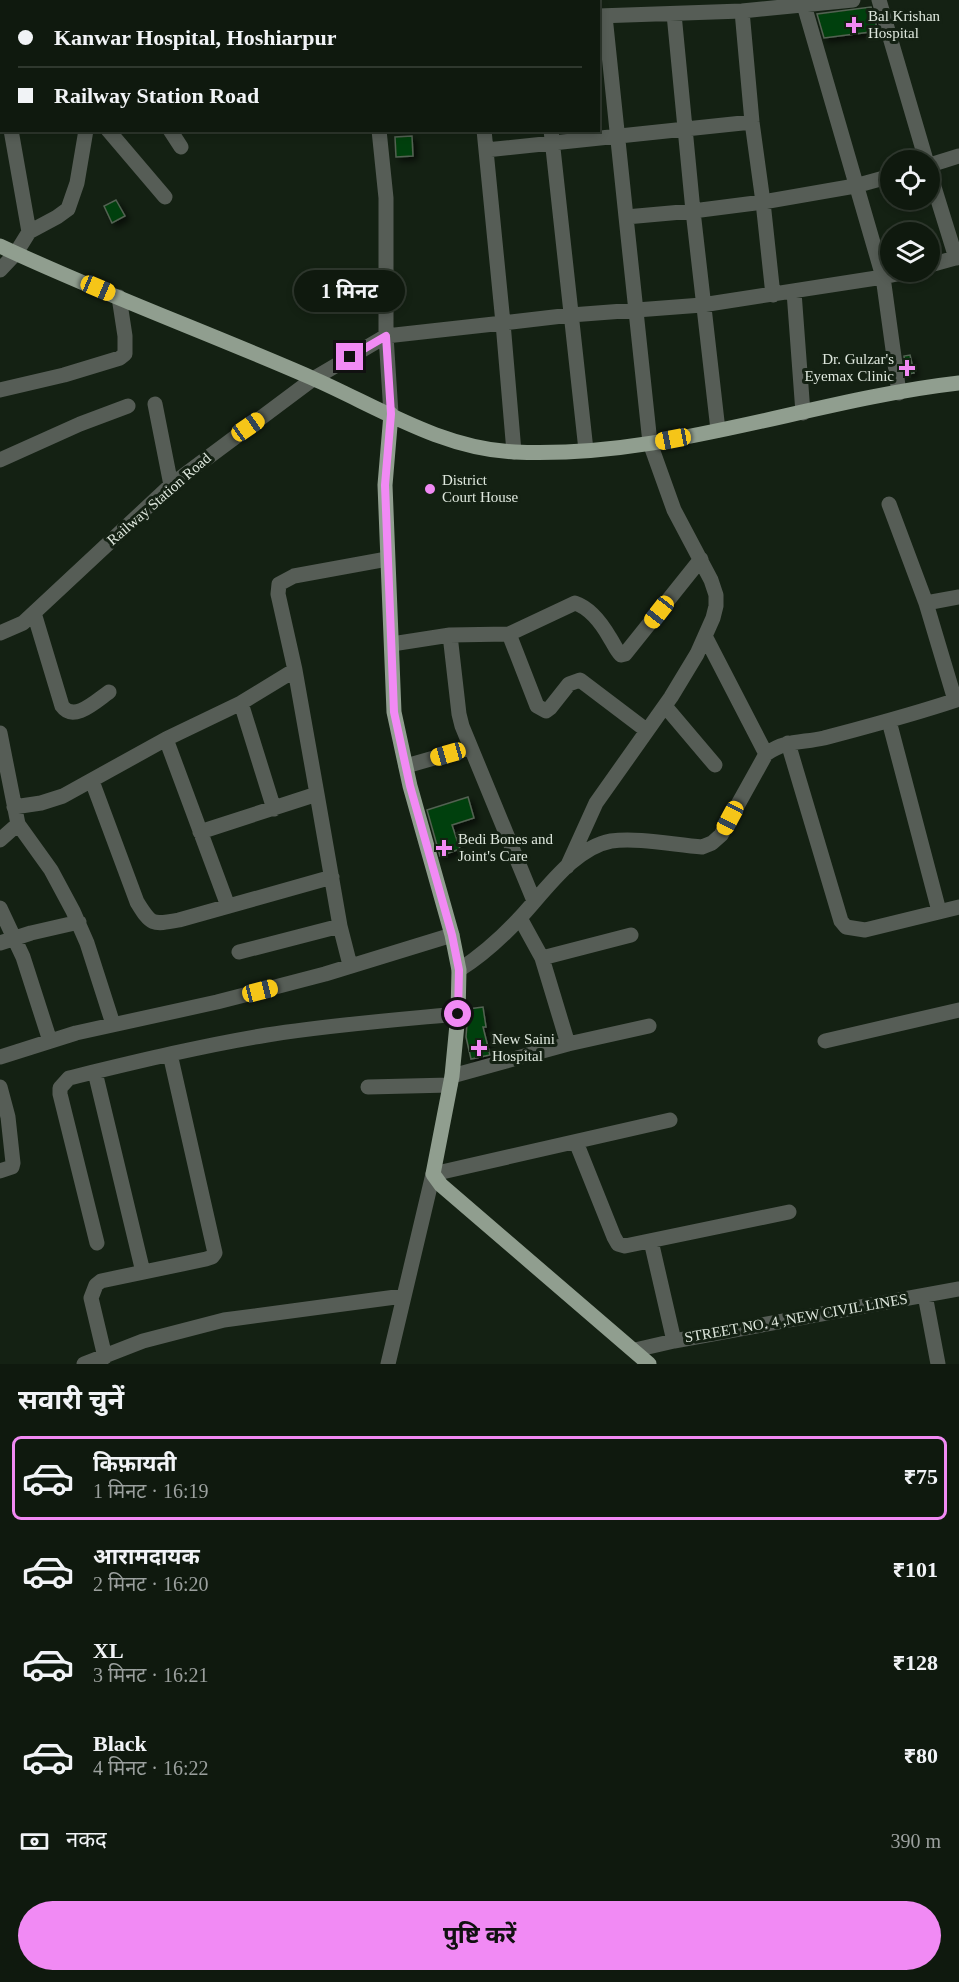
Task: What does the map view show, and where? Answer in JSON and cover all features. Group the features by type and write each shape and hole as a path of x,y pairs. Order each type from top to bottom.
{"main road":[{"path":"0,246 313,379 420,429 465,445 514,452 586,450 650,443 959,383"},
{"path":"391,414 385,485 394,712 410,786 452,935 459,970 458,1014 451,1081 433,1174 441,1185 649,1364"}],"street":[{"path":"567,867 596,803 665,706 697,654 713,618 716,595 701,559 674,510 650,443 618,136 602,16 742,11 853,0"},
{"path":"879,0 923,150"},
{"path":"804,4 880,268"},
{"path":"742,11 752,122 764,202 773,295"},
{"path":"674,14 702,305 718,430"},
{"path":"486,150 551,137 618,136 752,122"},
{"path":"11,132 29,232"},
{"path":"0,270 16,253 29,232 57,217 68,208 77,183 86,132"},
{"path":"110,132 165,197"},
{"path":"171,132 181,147"},
{"path":"379,132 386,198 386,336 391,414"},
{"path":"484,132 514,452"},
{"path":"551,137 586,450"},
{"path":"940,162 959,156"},
{"path":"626,217 764,202 855,186 880,179"},
{"path":"940,205 957,258 940,262"},
{"path":"386,336 571,315 636,312 702,305 880,278"},
{"path":"884,282 899,393"},
{"path":"794,292 803,413"},
{"path":"0,390 64,375 120,358 125,354 126,346 119,297"},
{"name":"Railway Station Road","path":"0,633 23,623 171,485 313,379 386,336"},
{"path":"155,404 171,485"},
{"path":"0,460 80,424 128,406"},
{"path":"459,970 478,957 520,918 567,867 596,846 622,840 702,847 712,843 721,835 766,754 777,746 816,740 889,721 957,699 926,603 889,504"},
{"path":"350,965 340,926 295,670 278,594 279,584 294,576 387,559"},
{"path":"392,644 450,635 509,634 575,603 587,608 617,651 621,655 625,654 701,559"},
{"path":"926,603 959,597"},
{"path":"34,613 64,711 74,713 81,711 109,692"},
{"path":"509,634 537,706 541,710 546,711 550,708 569,684 580,680 646,730"},
{"path":"450,635 459,714 470,748 534,901"},
{"path":"705,636 766,754"},
{"path":"14,807 41,803 63,796 92,782 166,739 241,703 295,670"},
{"path":"241,703 274,809"},
{"path":"665,706 715,765"},
{"path":"889,721 939,911"},
{"path":"0,733 18,824 51,870 78,922 113,1024"},
{"path":"166,739 228,906"},
{"path":"788,743 841,921 846,927 866,930 959,907"},
{"path":"406,766 470,748"},
{"path":"92,782 137,902 148,920 163,923 332,878"},
{"path":"200,832 317,794"},
{"path":"0,840 18,824"},
{"path":"0,908 24,957 50,1041"},
{"path":"520,918 542,958 568,1044"},
{"path":"0,943 78,922"},
{"path":"239,952 340,926"},
{"path":"542,958 631,934"},
{"path":"0,1057 113,1024 217,1002 325,974 452,935"},
{"path":"825,1041 959,1010"},
{"path":"97,1243 60,1088 69,1078 170,1054 267,1035 458,1014"},
{"path":"368,1087 451,1081 568,1044 649,1026"},
{"path":"105,1357 91,1298 96,1284 101,1281 206,1259 215,1253 170,1054"},
{"path":"95,1072 143,1272"},
{"path":"0,1087 13,1163 12,1167 0,1172"},
{"path":"388,1364 433,1174 670,1120"},
{"path":"576,1142 618,1244 634,1246 651,1240 789,1212"},
{"path":"651,1240 674,1341"},
{"name":"STREET NO. 4 ,NEW CIVIL LINES","path":"634,1350 959,1289"},
{"path":"925,1295 938,1364"},
{"path":"84,1364 143,1341 224,1320 403,1296"}],"building":[{"path":"871,7 878,31 824,38 817,14"},
{"path":"412,136 413,156 396,157 395,137"},
{"path":"116,200 125,216 112,223 104,206"},
{"path":"910,355 914,373 906,374 904,356"},
{"path":"468,797 474,818 452,825 460,849 440,856 427,810"},
{"path":"483,1007 486,1027 483,1027 490,1055 471,1059 466,1037 468,1009"}],"place":[{"name":"Bal Krishan Hospital","path":"854,25"},
{"name":"Dr. Gulzar's Eyemax Clinic","path":"907,368"},
{"name":"District Court House","path":"430,489"},
{"name":"Bedi Bones and Joint's Care","path":"444,848"},
{"name":"New Saini Hospital","path":"479,1048"}],"route":[{"path":"350,357 386,336 391,414 385,485 394,712 410,786 452,935 459,970 458,1014"}]}
